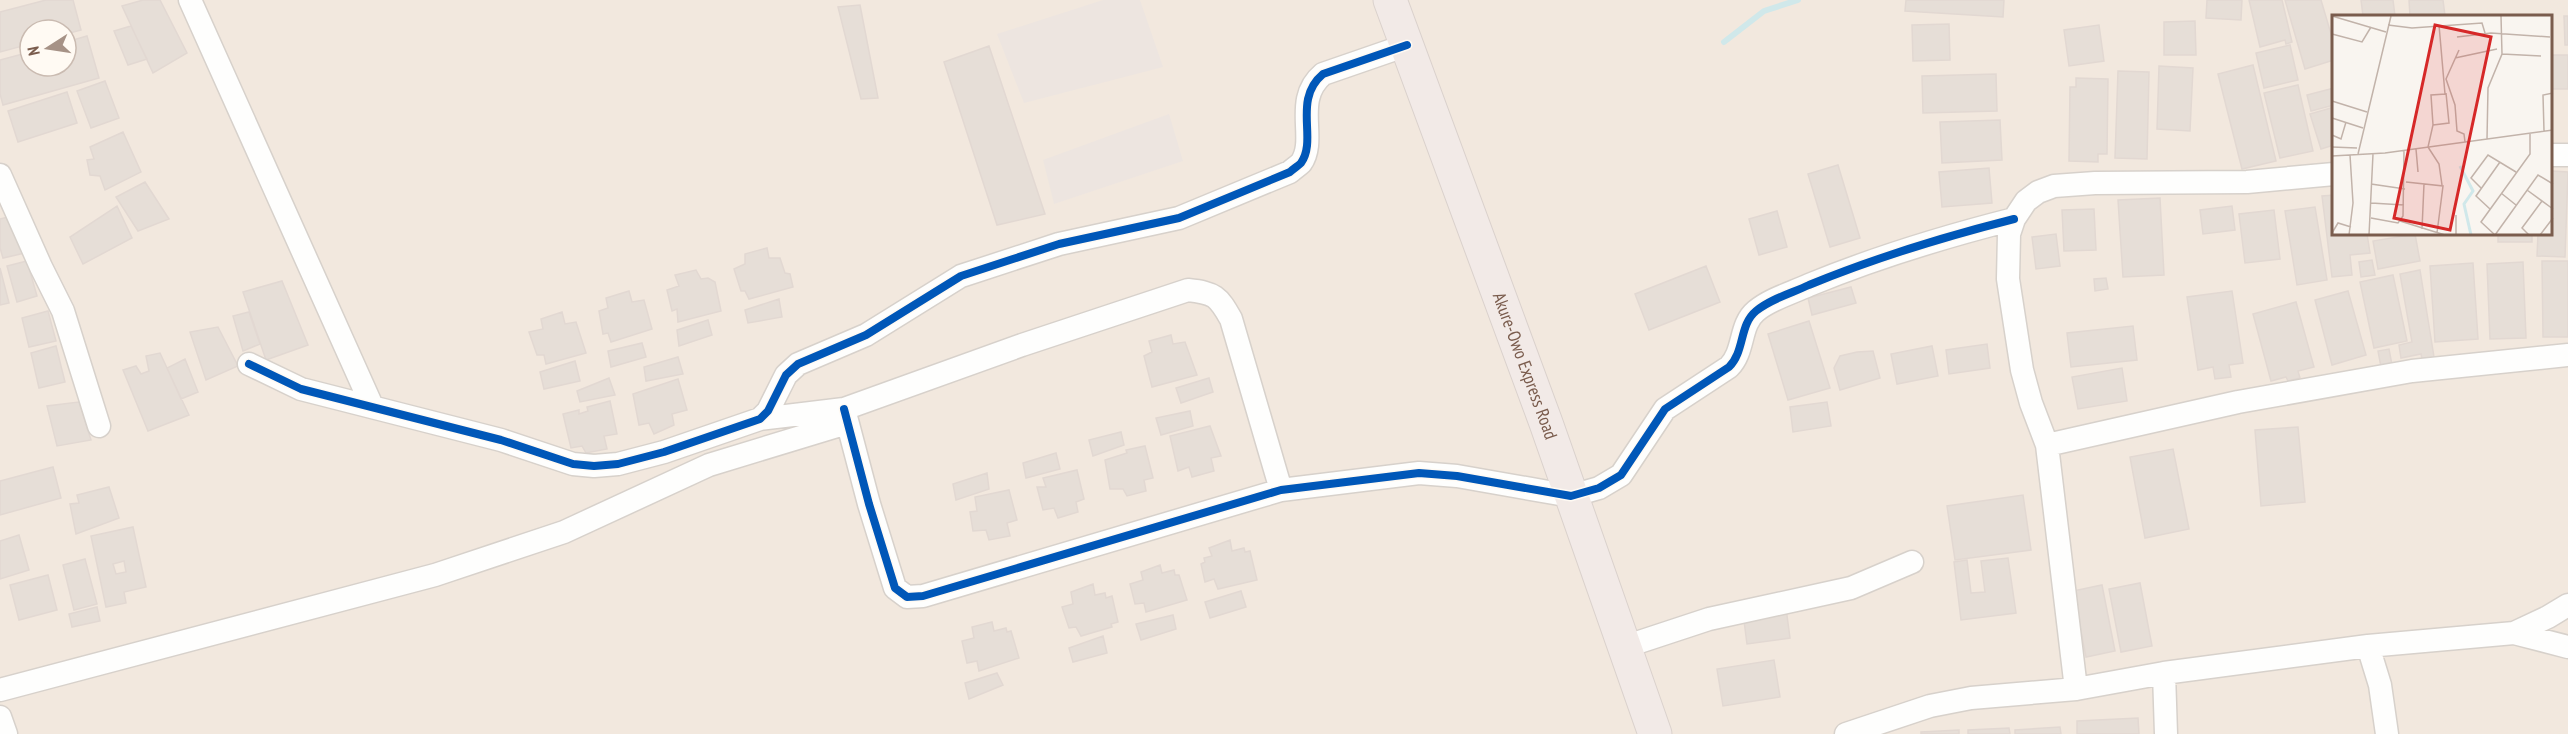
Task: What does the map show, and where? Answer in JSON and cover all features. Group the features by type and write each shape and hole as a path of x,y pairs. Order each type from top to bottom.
{"highway":[{"name":"Akure-Owo Express Road","path":"1390,0 1571,496 1655,734"}],"street":[{"path":"190,0 372,406"},
{"path":"760,419 768,411 786,375 798,364 866,335 961,276 1059,244 1179,218 1290,172 1301,163 1305,152 1308,95 1314,82 1323,74 1407,45"},
{"path":"2553,155 2568,154"},
{"path":"2076,689 2048,446 2031,402 2022,370 2008,279 2009,234 2014,219 2026,201 2038,192 2054,186 2095,183 2247,182 2332,174"},
{"path":"0,175 63,311 99,426"},
{"path":"845,416 868,504 895,588 907,597 923,596 1281,490 1419,473 1456,476 1571,496 1599,488 1621,475 1665,409 1729,367 1737,359 1748,320 1755,311 1774,300 1868,260 2014,219"},
{"path":"0,690 435,575 564,532 709,465 845,416 1022,345 1188,290 1207,292 1219,298 1231,319 1281,490"},
{"path":"2048,446 2238,402 2412,371 2568,355"},
{"path":"249,364 302,389 501,440 573,464 594,466 618,464 664,452 760,419 845,416"},
{"path":"1624,647 1709,620 1851,588 1912,562"},
{"path":"2514,633 2568,605"},
{"path":"1846,734 1930,706 1971,698 2076,689 2164,673 2368,646 2514,633 2568,647"},
{"path":"2368,646 2380,685 2387,734"},
{"path":"2164,673 2166,734"},
{"path":"0,717 6,734"}],"shaded area":[{"path":"0,0 2568,0 2568,734 0,734"},
{"path":"1103,0 1140,0 1163,67 1024,103 997,34"},
{"path":"1169,114 1183,161 1054,204 1043,160"}],"building":[{"path":"46,0 73,0 78,18 18,18 18,47 0,52 0,12"},
{"path":"143,0 160,0 187,53 153,73 122,6"},
{"path":"1906,0 2004,0 2003,17 1905,11"},
{"path":"2207,0 2242,0 2241,20 2206,18"},
{"path":"2249,0 2282,0 2292,42 2286,44 2285,40 2260,47"},
{"path":"2285,0 2321,0 2332,37 2332,61 2305,69"},
{"path":"2361,0 2393,0 2395,15 2363,15"},
{"path":"2409,0 2443,0 2445,15 2410,15"},
{"path":"860,5 878,98 861,99 838,7"},
{"path":"2564,16 2568,16 2568,45 2565,45"},
{"path":"2195,21 2196,55 2164,55 2164,22"},
{"path":"1949,24 1950,60 1913,61 1912,25"},
{"path":"2099,25 2104,61 2069,66 2064,30"},
{"path":"131,26 147,59 128,65 114,31"},
{"path":"87,36 99,78 3,105 0,94 0,60 18,55 18,78 78,78 78,39"},
{"path":"2290,45 2298,80 2264,88 2256,53"},
{"path":"989,46 1045,214 997,225 944,62"},
{"path":"2553,55 2568,55 2568,89 2553,89"},
{"path":"2253,65 2276,161 2242,169 2218,74"},
{"path":"2159,66 2193,68 2190,131 2157,129"},
{"path":"2118,71 2149,72 2147,159 2115,158"},
{"path":"1996,74 1997,111 1923,113 1922,76"},
{"path":"2076,78 2108,79 2107,154 2098,154 2098,162 2069,161 2070,87 2076,87"},
{"path":"105,81 119,118 91,128 77,91"},
{"path":"2298,85 2313,151 2280,158 2264,93"},
{"path":"2332,89 2332,106 2311,111 2307,95"},
{"path":"67,92 77,123 18,142 8,111"},
{"path":"2331,108 2332,146 2321,149 2310,114"},
{"path":"2000,120 2002,160 1942,163 1940,122"},
{"path":"123,132 141,172 105,190 100,176 90,175 87,160 94,159 90,147"},
{"path":"1838,165 1860,238 1830,247 1808,174"},
{"path":"1989,168 1992,203 1942,207 1939,172"},
{"path":"2553,171 2568,172 2565,257 2537,256 2538,236 2553,236"},
{"path":"145,182 169,219 138,231 116,197"},
{"path":"2332,195 2332,236 2367,236 2370,253 2350,255 2352,275 2332,277 2322,196"},
{"path":"2160,198 2164,275 2123,277 2118,200"},
{"path":"117,206 132,238 83,264 70,237"},
{"path":"2232,206 2235,230 2203,234 2200,210"},
{"path":"2315,207 2327,280 2297,285 2285,211"},
{"path":"2094,209 2096,250 2064,251 2062,210"},
{"path":"2274,210 2280,259 2245,263 2239,214"},
{"path":"1777,211 1787,247 1759,255 1749,219"},
{"path":"16,215 25,253 3,258 0,248 0,219"},
{"path":"2056,234 2060,266 2036,269 2032,237"},
{"path":"2415,236 2420,261 2378,269 2373,241"},
{"path":"2498,236 2532,236 2532,242 2498,242"},
{"path":"767,248 769,258 780,258 785,273 790,274 793,287 749,299 745,291 741,291 734,269 745,264 745,254"},
{"path":"2372,260 2375,275 2361,277 2359,262"},
{"path":"27,261 37,296 17,302 7,266"},
{"path":"2542,261 2568,261 2568,337 2543,337"},
{"path":"2523,262 2526,338 2490,339 2487,264"},
{"path":"2473,263 2478,339 2435,342 2430,266"},
{"path":"1706,266 1720,302 1649,330 1635,294"},
{"path":"0,268 9,303 0,305"},
{"path":"696,270 701,279 708,278 715,282 721,311 678,322 677,309 672,311 667,290 679,286 675,275"},
{"path":"2420,270 2434,357 2422,359 2421,354 2401,358 2399,345 2412,342 2400,274"},
{"path":"2393,275 2407,341 2374,348 2360,282"},
{"path":"2106,278 2108,289 2095,291 2094,279"},
{"path":"282,281 308,345 266,360 243,292"},
{"path":"1851,287 1856,303 1812,315 1808,298"},
{"path":"629,291 632,302 644,300 652,329 611,342 608,333 603,334 599,311 608,308 606,298"},
{"path":"2232,291 2243,363 2229,365 2231,377 2215,379 2213,367 2198,370 2187,297"},
{"path":"2348,291 2366,355 2332,365 2315,300"},
{"path":"779,299 782,317 748,323 745,310"},
{"path":"2296,302 2314,367 2298,371 2300,378 2288,381 2286,377 2271,381 2253,314"},
{"path":"48,311 56,341 29,347 22,318"},
{"path":"249,312 260,344 243,351 233,316"},
{"path":"562,312 565,324 576,322 586,353 546,364 544,355 537,355 529,332 543,329 541,319"},
{"path":"708,320 712,335 679,346 677,330"},
{"path":"1809,321 1830,388 1788,400 1768,334"},
{"path":"2133,326 2137,360 2071,367 2067,333"},
{"path":"218,327 238,366 206,380 190,332"},
{"path":"1171,335 1173,344 1185,342 1197,375 1152,387 1144,356 1152,352 1149,341"},
{"path":"642,343 646,357 611,367 608,351"},
{"path":"1987,344 1990,368 1949,374 1946,350"},
{"path":"56,346 65,382 39,388 31,353"},
{"path":"1932,346 1938,376 1897,384 1891,354"},
{"path":"2389,349 2392,365 2381,367 2378,351"},
{"path":"1873,351 1880,378 1840,390 1834,368 1840,356"},
{"path":"160,353 189,415 148,431 123,370 136,366 141,374 149,371 146,356"},
{"path":"678,357 683,374 646,381 644,367"},
{"path":"185,359 198,392 181,399 167,368"},
{"path":"575,361 580,381 544,389 540,372"},
{"path":"2122,368 2127,401 2078,409 2072,377"},
{"path":"609,378 615,395 580,402 577,391"},
{"path":"1209,378 1213,392 1181,403 1176,388"},
{"path":"678,379 687,410 672,414 674,425 654,434 649,423 639,425 633,394"},
{"path":"610,401 617,434 604,436 607,449 586,453 582,446 571,448 563,414 579,410 579,414 588,411 587,407"},
{"path":"79,402 91,440 57,446 47,406"},
{"path":"1827,402 1831,426 1793,432 1790,407"},
{"path":"1190,411 1193,426 1161,435 1156,418"},
{"path":"1210,426 1221,456 1211,458 1214,471 1192,477 1189,467 1178,471 1170,436"},
{"path":"2298,427 2305,502 2261,506 2255,430"},
{"path":"1121,432 1124,445 1093,456 1089,440"},
{"path":"1145,446 1153,478 1144,480 1146,491 1127,496 1123,489 1110,489 1105,460 1127,453 1126,450"},
{"path":"2173,449 2189,529 2145,538 2130,457"},
{"path":"1056,453 1060,469 1026,478 1023,463"},
{"path":"53,467 61,498 0,515 0,481"},
{"path":"1077,470 1084,499 1076,502 1078,512 1058,518 1054,508 1043,510 1037,487 1046,487 1043,478"},
{"path":"987,473 989,489 956,500 953,484"},
{"path":"109,487 119,518 76,534 70,504 79,503 77,495"},
{"path":"1009,490 1017,520 1007,523 1010,536 989,540 986,530 973,531 970,512 977,511 975,497"},
{"path":"2023,495 2031,550 1955,560 1947,506"},
{"path":"133,527 146,587 124,592 126,603 106,607 91,536","holes":["124,561 126,572 116,574 113,564"]},
{"path":"19,535 29,570 0,579 0,541"},
{"path":"1230,540 1232,551 1244,548 1245,552 1250,551 1257,580 1218,589 1214,579 1205,582 1201,564 1205,562 1204,558 1212,556 1209,548"},
{"path":"2008,558 2016,613 1961,620 1954,562 1967,560 1971,593 1985,592 1981,561"},
{"path":"85,559 97,604 74,610 63,565"},
{"path":"1160,565 1162,573 1174,570 1175,575 1179,575 1187,600 1146,612 1144,603 1135,604 1130,584 1143,580 1141,572"},
{"path":"48,575 57,610 19,620 10,585"},
{"path":"2140,583 2152,646 2121,652 2109,589"},
{"path":"1093,584 1095,595 1105,593 1106,598 1112,596 1118,622 1111,624 1112,627 1081,636 1076,627 1069,628 1062,607 1073,604 1071,592"},
{"path":"2102,585 2115,651 2086,657 2073,591"},
{"path":"1241,591 1246,607 1210,618 1205,602"},
{"path":"97,607 100,621 72,627 69,614"},
{"path":"1786,608 1790,638 1747,644 1743,613"},
{"path":"1173,615 1176,629 1141,640 1136,624"},
{"path":"992,622 994,631 1006,628 1007,632 1011,631 1019,658 979,671 977,661 967,663 962,641 974,638 972,627"},
{"path":"1103,636 1107,653 1073,662 1069,648"},
{"path":"1774,660 1780,697 1723,706 1717,669"},
{"path":"997,673 1003,685 969,699 965,683"},
{"path":"2138,718 2139,734 2077,734 2077,721"},
{"path":"2060,727 2061,734 2015,734 2015,730"},
{"path":"2009,728 2010,734 1968,734 1968,730"},
{"path":"1959,730 1959,734 1921,734 1921,732"}],"waterway":[{"path":"1724,42 1764,11 1798,0"}],"cycle path":[{"path":"249,364 301,389 501,440 573,464 594,466 618,464 664,452 760,419 768,411 786,375 798,364 866,335 961,276 1059,244 1179,218 1290,172 1301,163 1306,153 1309,96 1314,84 1323,74 1407,45"},
{"path":"844,409 869,504 895,588 907,597 923,596 1281,490 1419,473 1457,476 1571,496 1599,488 1621,475 1665,409 1729,367 1738,353 1747,323 1762,307 1809,285 1885,257 1936,240 2014,219"}]}
